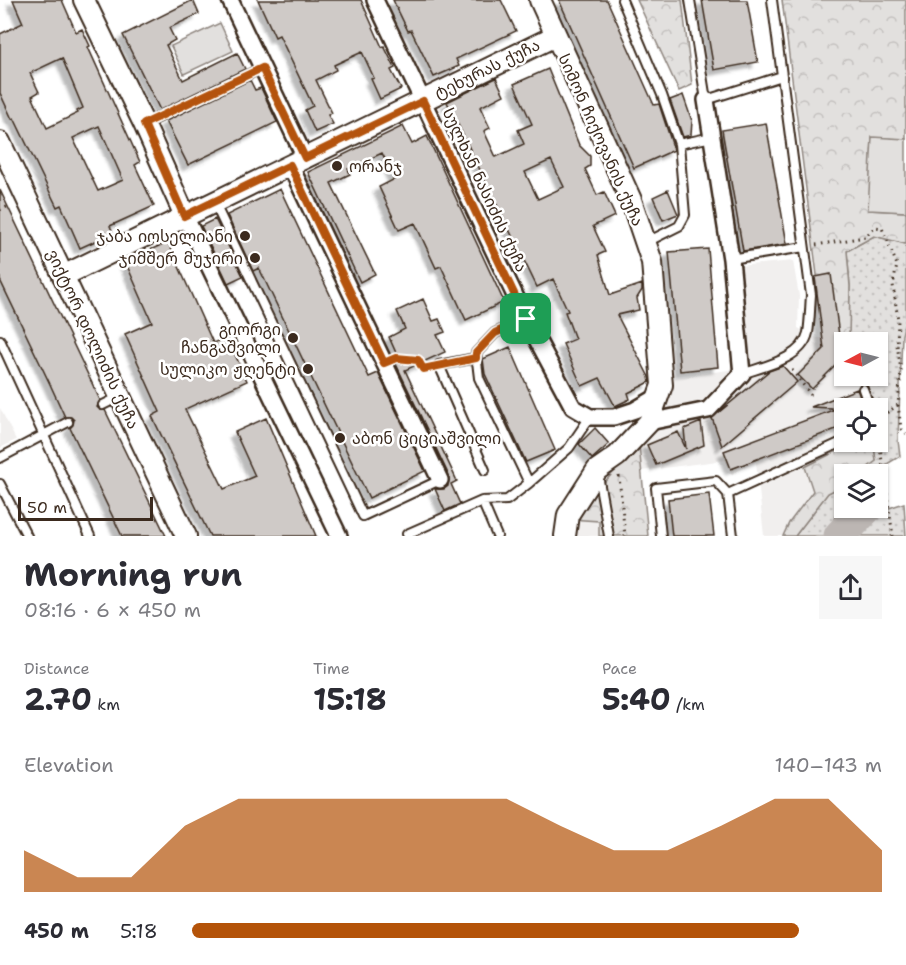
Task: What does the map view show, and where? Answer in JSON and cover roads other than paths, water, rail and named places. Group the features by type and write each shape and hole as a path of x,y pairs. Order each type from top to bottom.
{"street":[{"path":"84,0 144,124 184,216 339,536"},
{"path":"230,0 262,68 298,161 384,363 440,480"},
{"name":"სულხან ნასიძის ქუჩა","path":"375,0 526,319 573,406 590,417"},
{"name":"სიმონ ჩიქოვანის ქუჩა","path":"540,0 632,200 652,262 662,385 649,422 617,456 597,470 568,515 565,536"},
{"name":"ტეხურას ქუჩა","path":"63,276 555,36"},
{"path":"649,422 708,410 742,374 731,259 706,100"},
{"name":"ვიქტორ დოლიძის ქუჩა","path":"0,142 63,276 112,401 186,536"},
{"path":"590,417 614,417 636,410 659,396"}],"lane":[{"path":"622,0 662,95 678,144 685,215 679,226 645,243"},
{"path":"690,0 706,100 782,76"},
{"path":"742,374 797,351 808,335 811,295 772,0"},
{"path":"144,124 262,68"},
{"path":"678,144 712,137"},
{"path":"214,202 363,516 440,480"},
{"path":"731,259 804,248"},
{"path":"526,319 495,333 476,353 476,358 479,378 529,483"},
{"path":"0,340 90,536"},
{"path":"476,358 439,365 485,470"},
{"path":"863,389 866,398"},
{"path":"408,536 407,534 482,501 507,500 568,448 590,417"},
{"path":"0,458 68,423"},
{"path":"728,494 834,446"},
{"path":"597,470 609,536"},
{"path":"661,536 656,488 716,481 728,494 733,536"},
{"path":"0,484 4,502 27,536"},
{"path":"482,501 497,536"}],"waterway":[{"path":"840,536 857,518"}],"place":[{"name":"ორანჯ","path":"337,166"},
{"name":"ჯაბა იოსელიანი","path":"245,236"},
{"name":"ჯიმშერ მუჯირი","path":"255,258"},
{"name":"გიორგი ჩანგაშვილი","path":"293,338"},
{"name":"სულიკო ჟღენტი","path":"308,369"},
{"name":"აბონ ციციაშვილი","path":"340,438"}]}
